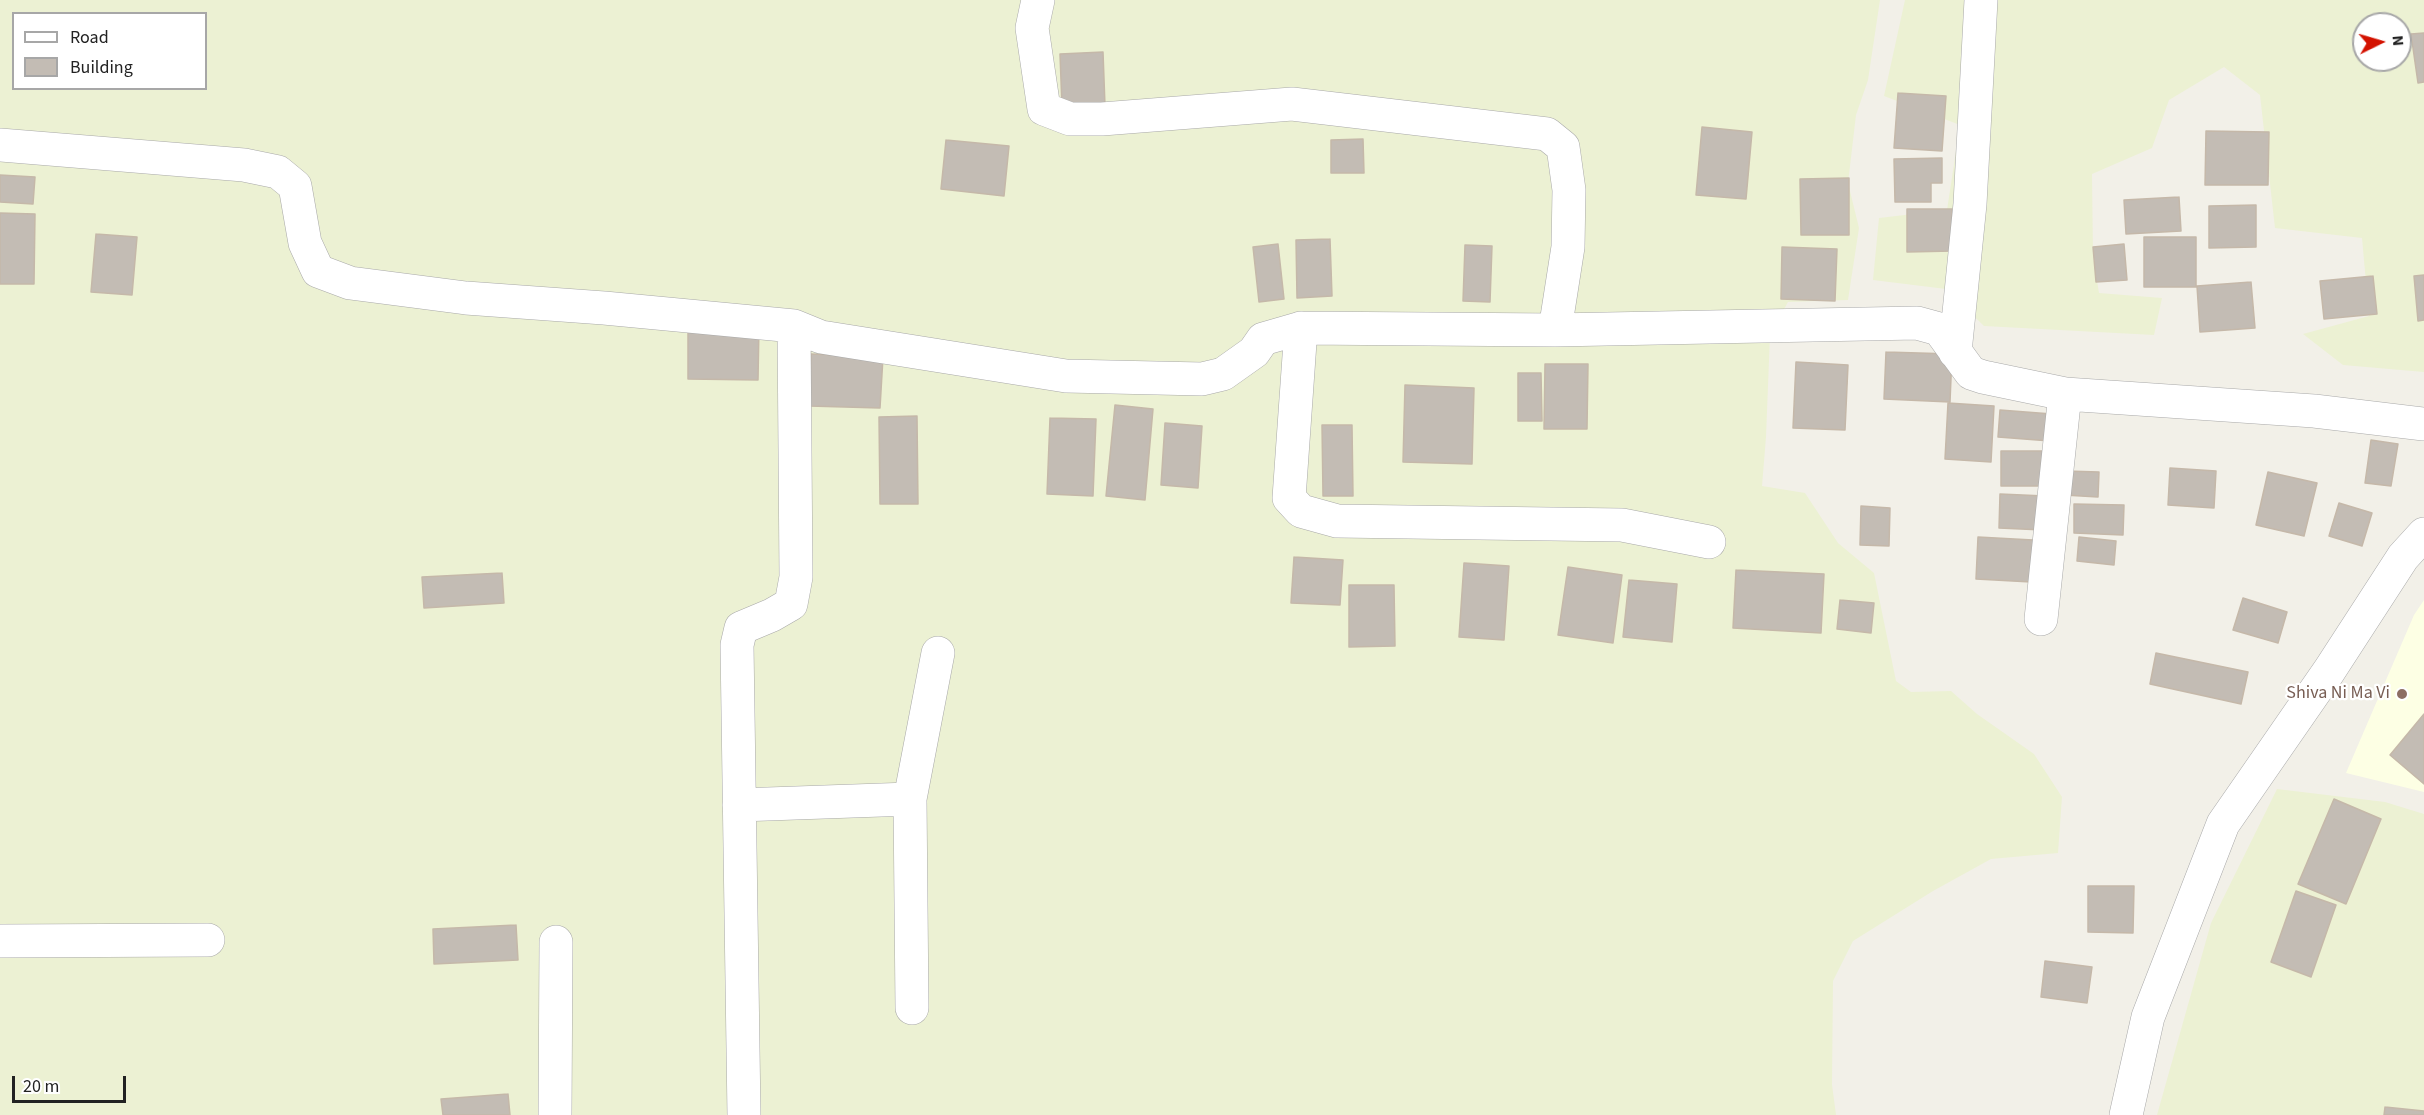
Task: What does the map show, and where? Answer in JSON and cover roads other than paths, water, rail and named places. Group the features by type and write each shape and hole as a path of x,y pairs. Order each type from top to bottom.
{"street":[{"path":"1038,0 1032,28 1044,109 1070,119 1102,119 1292,104 1547,134 1563,147 1569,190 1568,247 1555,330"},
{"path":"1955,352 1970,204 1981,0"},
{"path":"0,145 244,165 278,172 296,186 305,243 318,271 350,283 466,298 794,326 821,337 1066,376 1202,379 1223,374 1254,352 1263,339 1301,328 1555,330 1917,323 1939,329 1971,374 2065,394 2314,411 2424,424"},
{"path":"744,1115 737,645 741,628 791,604 796,577 794,326"},
{"path":"1301,328 1289,498 1301,511 1337,521 1623,525 1709,542"},
{"path":"2041,619 2065,394"},
{"path":"2126,1115 2148,1017 2223,824 2403,557 2424,534"},
{"path":"912,1008 910,799 938,653"},
{"path":"739,805 910,799"},
{"path":"0,941 207,940"},
{"path":"555,1115 556,942"}],"place":[{"name":"Shiva Ni Ma Vi","path":"2402,694"}]}
